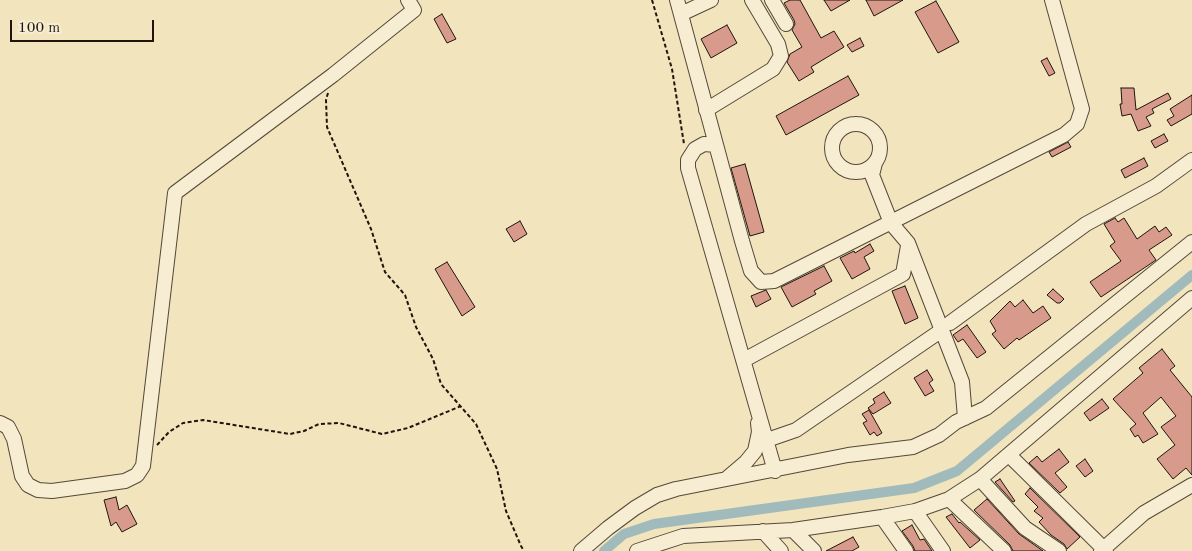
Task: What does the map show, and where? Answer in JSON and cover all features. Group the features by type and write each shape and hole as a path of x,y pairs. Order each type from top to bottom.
{"street":[{"path":"0,423 8,428 14,439 22,476 28,485 38,490 52,491 89,486 125,480 137,475 143,466 175,193 333,75 414,10 408,0"},
{"path":"677,0 751,271 761,282 774,281 891,223 1064,135 1077,124 1082,109 1052,0"},
{"path":"681,14 711,0"},
{"path":"772,0 786,24"},
{"path":"706,110 773,69 781,56 778,44 756,2"},
{"path":"716,145 704,144 695,149 688,160 688,168 776,471"},
{"path":"767,440 796,430 946,327 1086,224 1156,186 1192,160"},
{"path":"868,170 891,223 908,244 946,327 962,382 965,418"},
{"path":"581,551 615,523 657,495 676,489 776,471 848,455 913,447 939,434 956,422 986,408 1192,242"},
{"path":"744,360 902,274 908,244"},
{"path":"637,551 683,536 793,530 915,511 950,499 980,479 1009,455 1192,298"},
{"path":"724,480 733,474 755,451 759,432 757,407"},
{"path":"1009,455 1104,550 1144,513 1192,485"},
{"path":"980,479 1025,528 1059,551"},
{"path":"950,499 1004,551"},
{"path":"915,511 943,551"},
{"path":"882,517 906,551"},
{"path":"793,530 814,551"},
{"path":"763,531 780,551"}],"path":[{"path":"652,0 672,69 685,151 691,154"},
{"path":"333,75 326,100 327,127 371,229 385,272 405,295 416,327 434,359 442,384 476,424 497,469 506,511 520,546 524,551"},
{"path":"154,450 169,432 183,424 202,420 290,434 304,431 319,424 339,423 382,434 408,428 461,406"}],"building":[{"path":"790,0 800,0 821,38 834,31 844,47 811,67 814,72 799,81 787,62 790,54 802,47 792,30 795,24 794,20 784,3"},
{"path":"824,0 850,0 831,11"},
{"path":"866,0 903,0 874,16"},
{"path":"936,1 959,42 938,53 915,12"},
{"path":"442,14 456,39 447,43 434,19"},
{"path":"727,25 737,43 711,58 701,39"},
{"path":"860,38 864,46 852,52 847,45"},
{"path":"1047,58 1055,73 1049,76 1041,61"},
{"path":"848,76 859,95 786,135 776,116"},
{"path":"1121,88 1134,88 1136,110 1168,93 1171,99 1152,109 1154,113 1146,117 1151,126 1138,131 1131,114 1122,116 1120,104 1122,104"},
{"path":"1192,95 1192,114 1171,126 1167,120 1174,116 1170,109"},
{"path":"1164,134 1168,141 1155,148 1151,141"},
{"path":"1068,142 1071,147 1052,157 1049,152"},
{"path":"1144,158 1148,166 1125,178 1121,170"},
{"path":"745,164 764,232 750,236 731,168"},
{"path":"1115,218 1118,222 1124,218 1137,239 1155,226 1159,232 1166,227 1172,235 1149,250 1156,260 1101,297 1090,282 1121,261 1110,246 1115,242 1104,224"},
{"path":"520,221 527,234 514,242 506,229"},
{"path":"870,244 874,251 864,257 870,269 852,279 840,258 854,251 855,253"},
{"path":"447,262 475,307 462,316 435,269"},
{"path":"824,266 832,281 814,291 816,294 792,307 781,287"},
{"path":"905,286 918,318 905,324 892,291"},
{"path":"1053,289 1064,299 1060,303 1057,303 1047,295"},
{"path":"766,290 771,299 756,307 751,296"},
{"path":"1023,300 1033,313 1043,306 1051,318 1019,340 1017,338 1004,349 992,334 996,331 990,321 1010,301 1015,307"},
{"path":"967,325 986,352 977,358 963,339 958,342 953,335"},
{"path":"1162,349 1175,366 1170,370 1192,397 1192,475 1186,468 1173,479 1157,459 1175,445 1161,427 1176,416 1161,397 1143,413 1158,434 1143,443 1138,435 1135,437 1130,429 1136,424 1113,399 1143,373 1139,368"},
{"path":"927,370 933,380 929,383 934,391 925,396 914,378"},
{"path":"884,392 891,403 873,414 868,408 875,403 873,399"},
{"path":"1102,399 1109,408 1090,421 1084,413"},
{"path":"869,410 882,433 877,436 874,432 870,435 863,423 867,421 862,414"},
{"path":"1059,449 1069,462 1055,473 1067,487 1060,493 1029,463 1037,456 1042,462"},
{"path":"1085,459 1093,471 1085,477 1076,466"},
{"path":"1000,479 1015,501 1013,502 995,482"},
{"path":"1030,488 1080,537 1067,549 1064,544 1051,535 1039,522 1043,518 1034,511 1038,507 1025,494"},
{"path":"116,497 119,510 127,505 137,524 122,532 116,522 111,526 104,500"},
{"path":"987,499 1019,534 1043,551 1013,551 1010,545 974,510"},
{"path":"952,514 959,523 980,540 970,548 946,517"},
{"path":"912,525 920,540 924,539 932,551 915,551 902,531"},
{"path":"853,537 859,547 852,551 826,551"}],"waterway":[{"path":"604,551 624,534 654,524 914,488 957,471 1192,275"}]}
